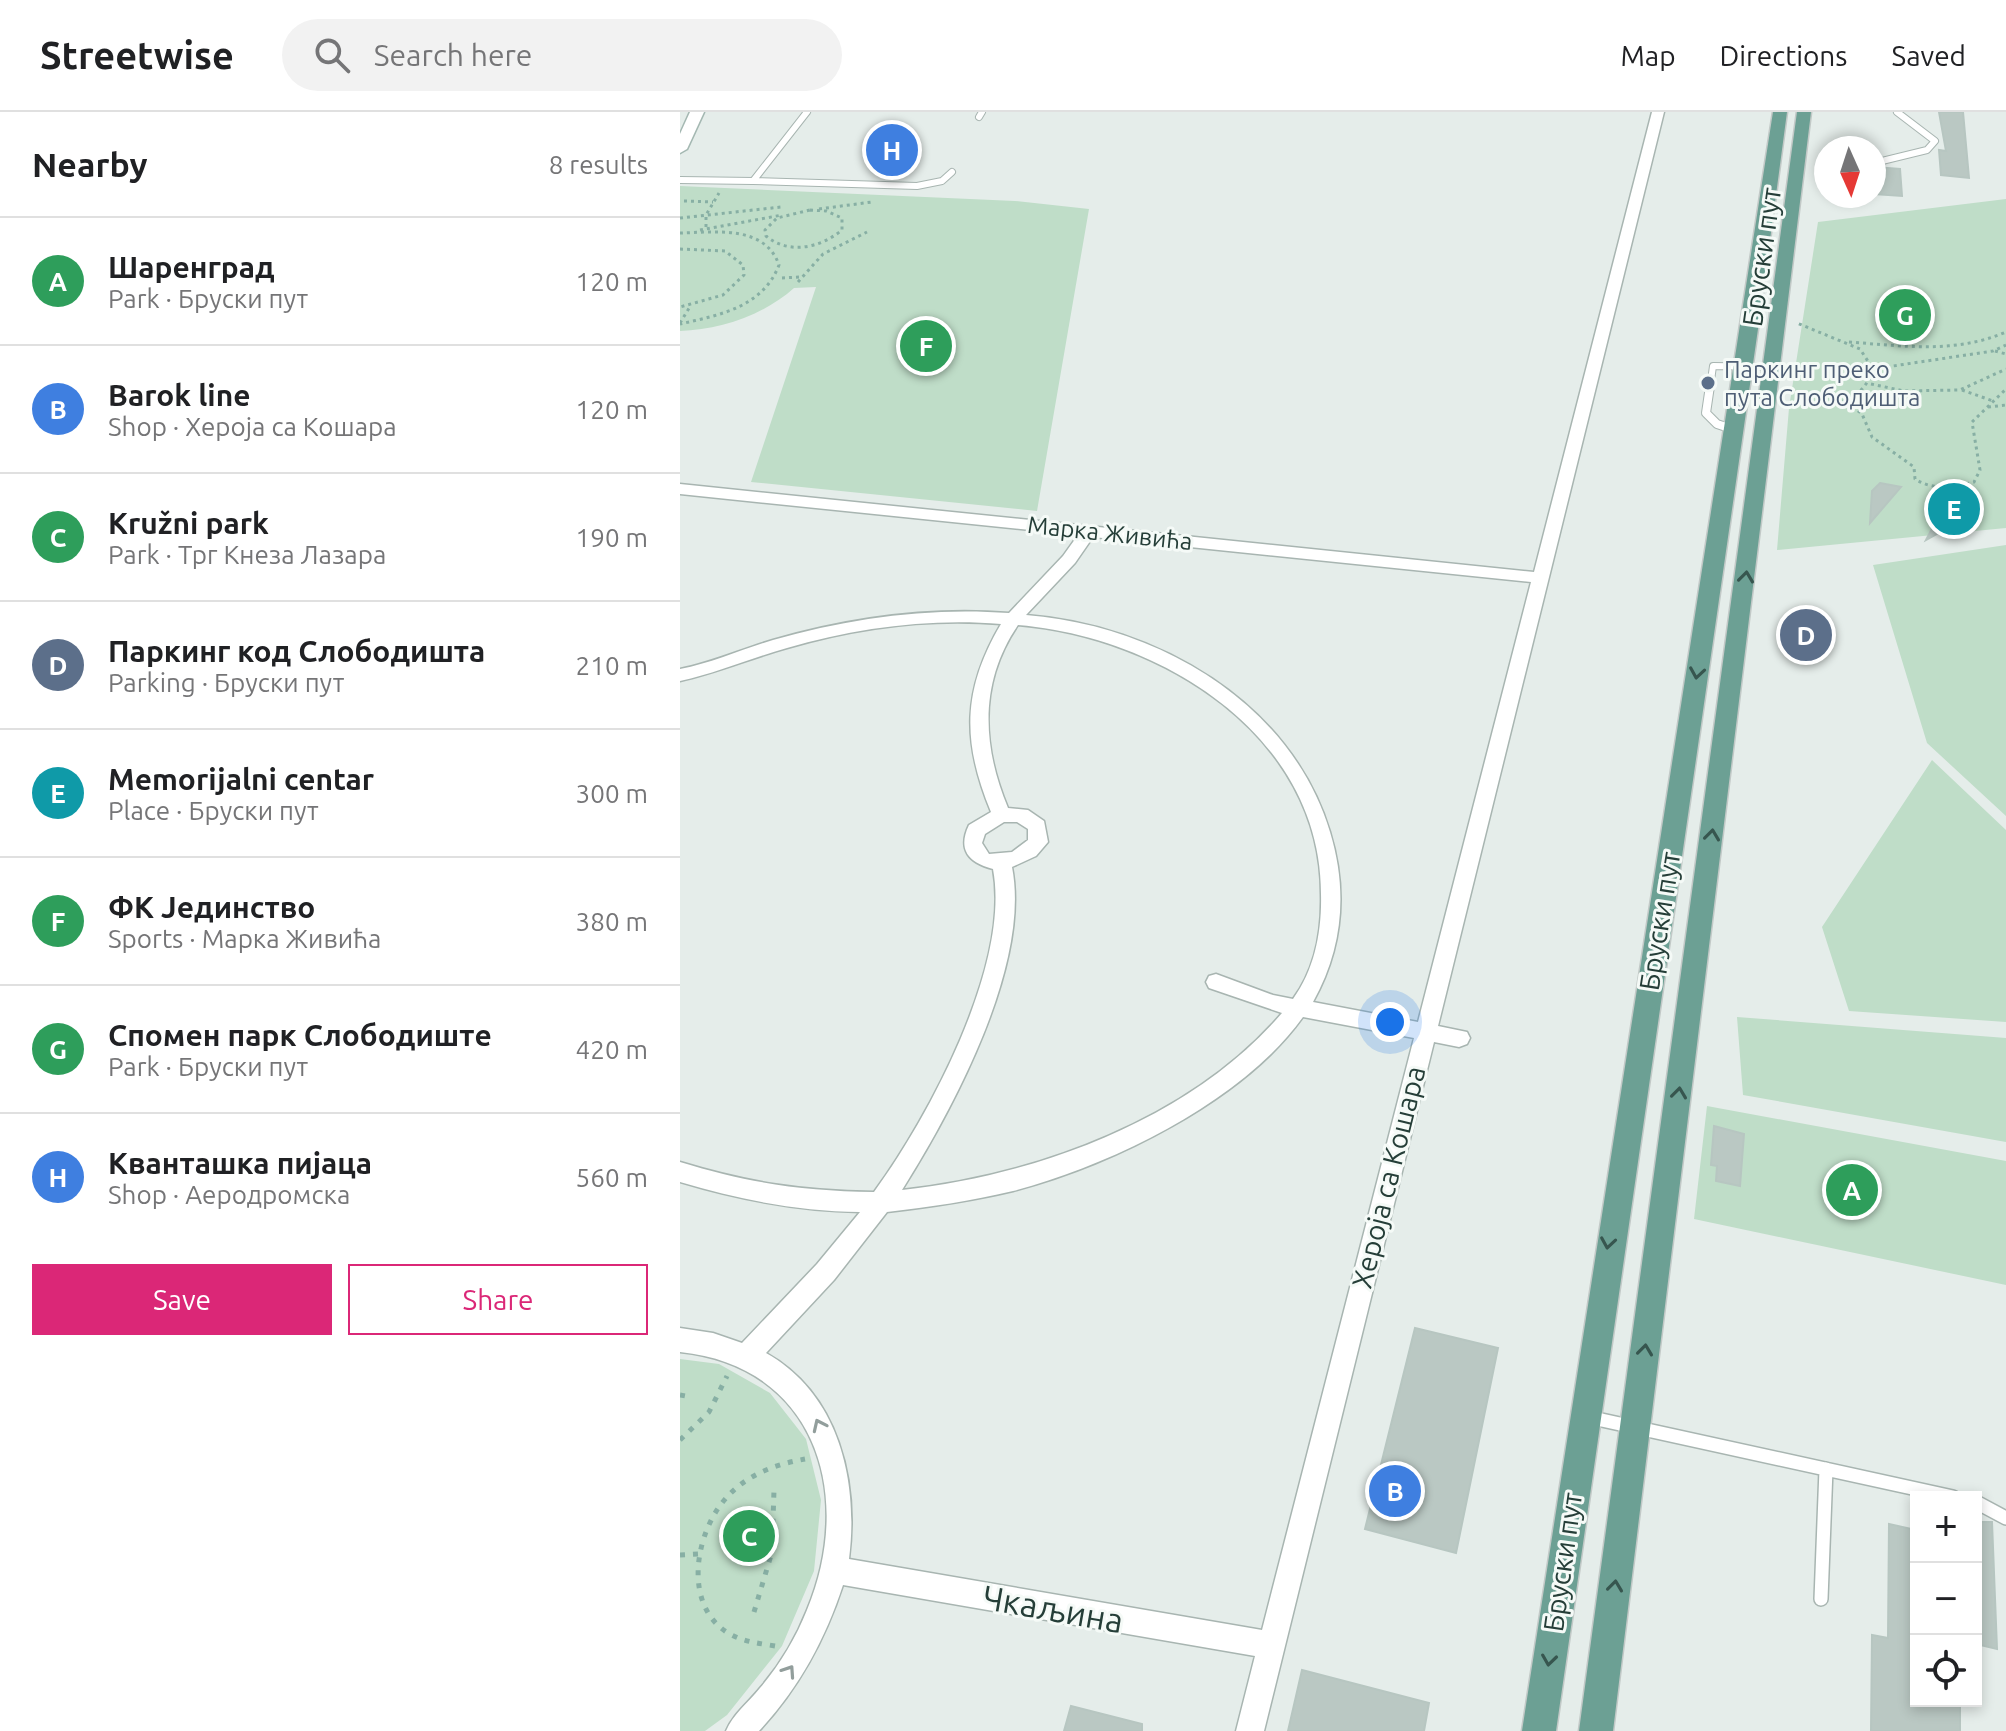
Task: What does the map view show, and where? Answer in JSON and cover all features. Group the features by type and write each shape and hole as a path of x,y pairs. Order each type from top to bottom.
{"main road":[{"name":"Бруски пут","path":"1539,1731 1581,1416 1746,365 1780,112"},
{"name":"Бруски пут","path":"1596,1731 1804,112"}],"street":[{"path":"683,141 697,112"},
{"name":"Хероја са Кошара","path":"1250,1731 1658,112"},
{"name":"Марка Живића","path":"681,492 1539,578"},
{"path":"1001,815 987,786 975,726 987,671 1015,618 1071,559 1088,531"},
{"path":"680,675 829,631 944,617 1015,618 1107,637 1193,672 1248,712 1283,750 1312,804 1325,841 1331,878 1330,930 1316,978 1299,1008 1227,1078 1176,1112 1106,1148 1026,1179 953,1195 882,1202 755,1194 680,1172"},
{"path":"1001,815 1031,819 1039,834 1033,850 1024,857 1002,863 982,858 972,845 976,830 982,823 1001,815"},
{"path":"738,1363 821,1281 882,1202 944,1103 968,1053 999,950 1006,880 1002,863"},
{"path":"1216,982 1249,998 1459,1038"},
{"path":"680,1340 701,1341 738,1363 786,1380 816,1416 835,1461 842,1513 834,1570 817,1620 791,1670 740,1731"},
{"name":"Чкаљина","path":"834,1570 1271,1645"}],"lane":[{"path":"753,181 807,112"},
{"path":"1886,160 1927,150 1935,141 1897,112"},
{"path":"680,180 917,186 942,181 952,172"},
{"path":"1735,430 1717,424 1706,413 1713,366 1773,367"},
{"path":"1581,1416 1926,1491"},
{"path":"1821,1599 1826,1469"},
{"path":"1982,1505 2006,1518"}],"path":[{"path":"684,201 713,202"},
{"path":"697,231 706,227 872,202"},
{"path":"680,218 781,207"},
{"path":"788,214 765,230 770,241 803,247 835,237 842,230 842,218 826,211 810,210"},
{"path":"706,215 706,227"},
{"path":"798,282 823,254 867,232"},
{"path":"680,233 744,234 766,242 779,254 782,269 775,285 758,299 733,312 680,324"},
{"path":"835,237 846,240"},
{"path":"680,249 725,251 743,265 744,275 723,295 680,307"},
{"path":"782,278 800,277"},
{"path":"680,324 691,305"},
{"path":"1778,321 1819,330 1847,342 1860,349 1873,369 1871,384 1857,399 1787,404"},
{"path":"1847,342 1954,347 1985,343 2006,332"},
{"path":"1873,369 1993,351 2006,345"},
{"path":"1993,351 2006,354"},
{"path":"1960,390 2006,369"},
{"path":"1871,384 1904,391 1960,390 1993,401"},
{"path":"1847,402 1862,414 1872,437 1914,467 1915,479 1935,487 1974,482 1980,470 1972,422 2005,390"},
{"path":"1986,407 2006,405"},
{"path":"680,1440 701,1423 716,1404 738,1363"},
{"path":"680,1395 691,1397"},
{"path":"782,1646 742,1641 722,1631 710,1618 696,1585 699,1554 709,1524 722,1501 769,1468 811,1458"},
{"path":"754,1612 772,1562 776,1526 774,1490"},
{"path":"680,1555 699,1554"}],"green space":[{"path":"680,186 1015,201 1089,209 1037,511 751,482 816,287 794,288 769,306 726,324 680,331"},
{"path":"2006,199 2006,528 1777,550 1789,408 1818,222"},
{"path":"2006,545 2006,816 1927,743 1873,565"},
{"path":"1932,760 2006,830 2006,1022 1849,1011 1822,927"},
{"path":"1737,1017 2006,1038 2006,1142 1743,1095"},
{"path":"1707,1106 2006,1161 2006,1285 1694,1219"},
{"path":"680,1359 719,1364 770,1393 806,1439 821,1500 814,1571 782,1646 727,1715 705,1731 680,1731"}],"building":[{"path":"1939,112 1963,112 1969,178 1941,175 1939,150 1946,151"},
{"path":"1886,168 1900,169 1902,196 1886,195"},
{"path":"1880,483 1901,487 1870,523 1872,491"},
{"path":"1948,498 1972,499 1962,520 1926,540"},
{"path":"1714,1126 1744,1134 1740,1186 1716,1181 1717,1166 1711,1165"},
{"path":"1415,1328 1498,1348 1456,1553 1365,1529"},
{"path":"1982,1522 1992,1522 1997,1649 1982,1645"},
{"path":"1889,1524 1910,1529 1910,1707 1960,1707 1960,1731 1871,1731 1872,1635 1888,1638"},
{"path":"1302,1670 1429,1703 1424,1731 1288,1731"},
{"path":"1071,1706 1142,1724 1142,1731 1064,1731"}],"place":[{"name":"Кванташка пијаца","path":"892,150"},
{"name":"Спомен парк Слободиште","path":"1905,315"},
{"name":"ФК Јединство","path":"926,346"},
{"name":"Паркинг преко пута Слободишта","path":"1708,383"},
{"name":"Memorijalni centar","path":"1954,509"},
{"name":"Паркинг код Слободишта","path":"1806,635"},
{"name":"Шаренград","path":"1852,1190"},
{"name":"Barok line","path":"1395,1491"},
{"name":"Kružni park","path":"749,1536"}]}
